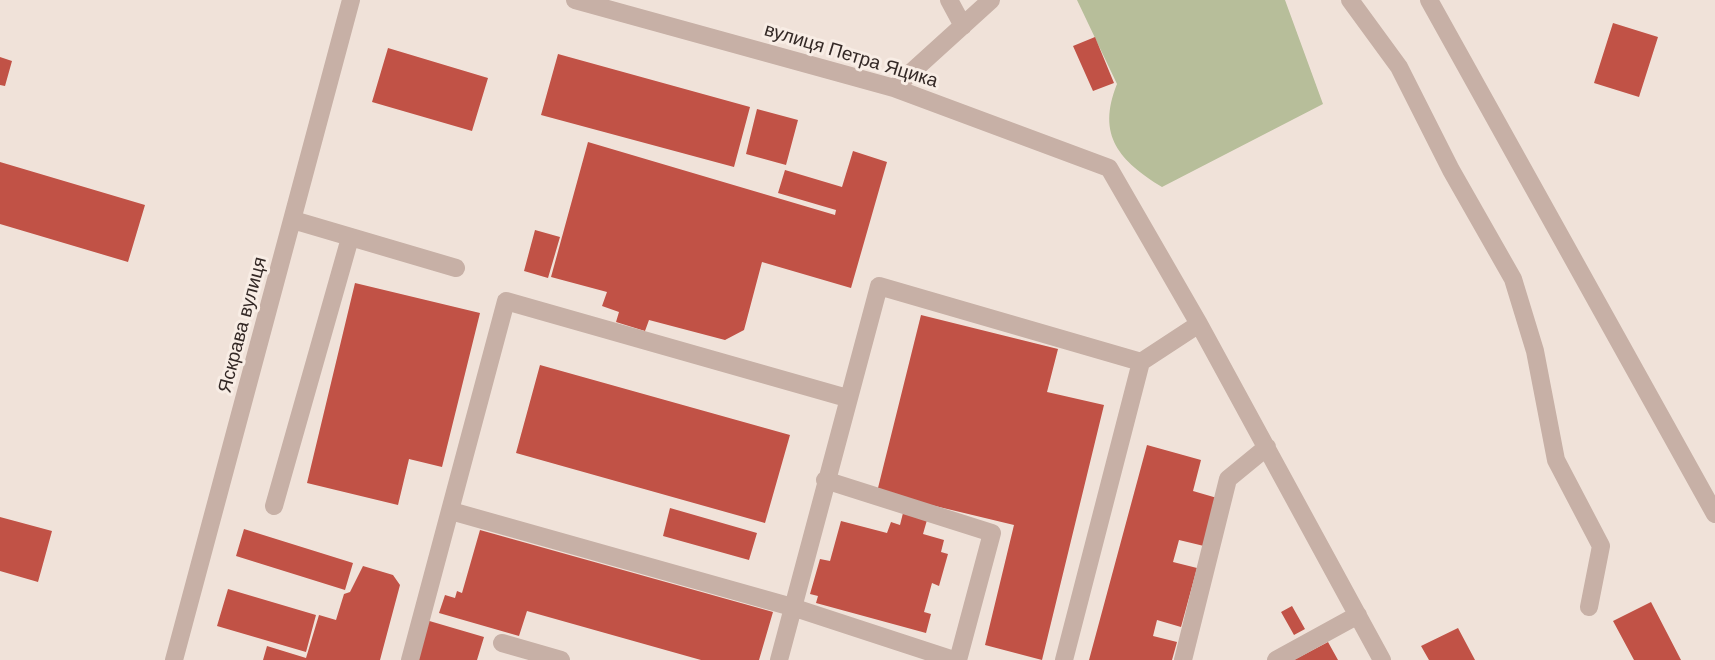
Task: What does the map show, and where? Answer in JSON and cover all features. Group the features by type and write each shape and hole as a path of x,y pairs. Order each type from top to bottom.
{"street":[{"name":"Яскрава вулиця","path":"174,660 351,0"},
{"name":"вулиця Петра Яцика","path":"575,0 894,88 1109,168 1199,324"},
{"path":"949,0 963,26"},
{"path":"894,88 991,0"},
{"path":"1350,0 1399,67 1451,170 1513,279 1535,351 1556,460 1601,546 1589,607"},
{"path":"1429,0 1715,514"},
{"path":"293,220 456,268"},
{"path":"274,506 350,238"},
{"path":"779,660 879,286 1140,362"},
{"path":"410,660 506,301 847,398"},
{"path":"1064,660 1140,362 1199,324 1382,660"},
{"path":"1183,660 1228,479 1267,447"},
{"path":"452,511 792,607 956,660 992,533 825,480"},
{"path":"1276,660 1358,615"},
{"path":"502,643 561,660"}],"green space":[{"path":"1077,0 1285,0 1323,104 1162,187 1134,167 1116,145 1109,118 1117,84"}],"building":[{"path":"1613,23 1658,37 1639,97 1594,83"},
{"path":"1095,37 1114,83 1093,91 1073,46"},
{"path":"388,48 488,78 472,131 372,102"},
{"path":"558,54 750,107 734,167 541,115"},
{"path":"0,57 12,61 5,86 0,85"},
{"path":"757,109 798,120 786,165 746,154"},
{"path":"588,142 835,215 836,210 778,193 785,170 842,187 853,151 887,162 851,288 762,262 744,330 725,340 649,320 645,331 616,322 619,312 602,306 607,292 551,277"},
{"path":"0,162 145,205 128,262 0,224"},
{"path":"535,230 560,237 548,278 524,271"},
{"path":"355,283 480,313 442,467 409,459 398,505 307,483"},
{"path":"921,315 1058,349 1047,392 1104,405 1042,660 985,645 1014,525 877,492"},
{"path":"540,365 790,435 765,523 516,453"},
{"path":"1147,445 1201,460 1193,491 1217,498 1204,546 1179,540 1173,562 1197,568 1181,627 1157,620 1153,636 1177,642 1172,660 1089,660"},
{"path":"670,508 757,533 749,560 663,536"},
{"path":"903,513 927,520 923,534 944,540 941,552 948,554 939,586 932,583 924,612 931,614 926,633 816,603 818,596 810,594 820,559 830,561 841,521 887,533 891,522 900,525"},
{"path":"0,517 52,531 38,582 0,571"},
{"path":"244,529 353,563 345,590 236,556"},
{"path":"480,530 773,612 759,660 701,660 527,611 519,636 439,613 445,595 455,598 457,591 462,593"},
{"path":"363,566 393,575 400,585 380,660 263,660 267,646 306,658 319,615 336,620 344,594 350,592"},
{"path":"228,589 316,615 306,652 217,626"},
{"path":"1651,602 1681,660 1634,660 1613,621"},
{"path":"1292,606 1305,629 1294,635 1281,612"},
{"path":"426,620 484,637 477,660 414,660"},
{"path":"1458,628 1475,660 1429,660 1421,646"},
{"path":"1328,642 1338,660 1294,660"}]}
